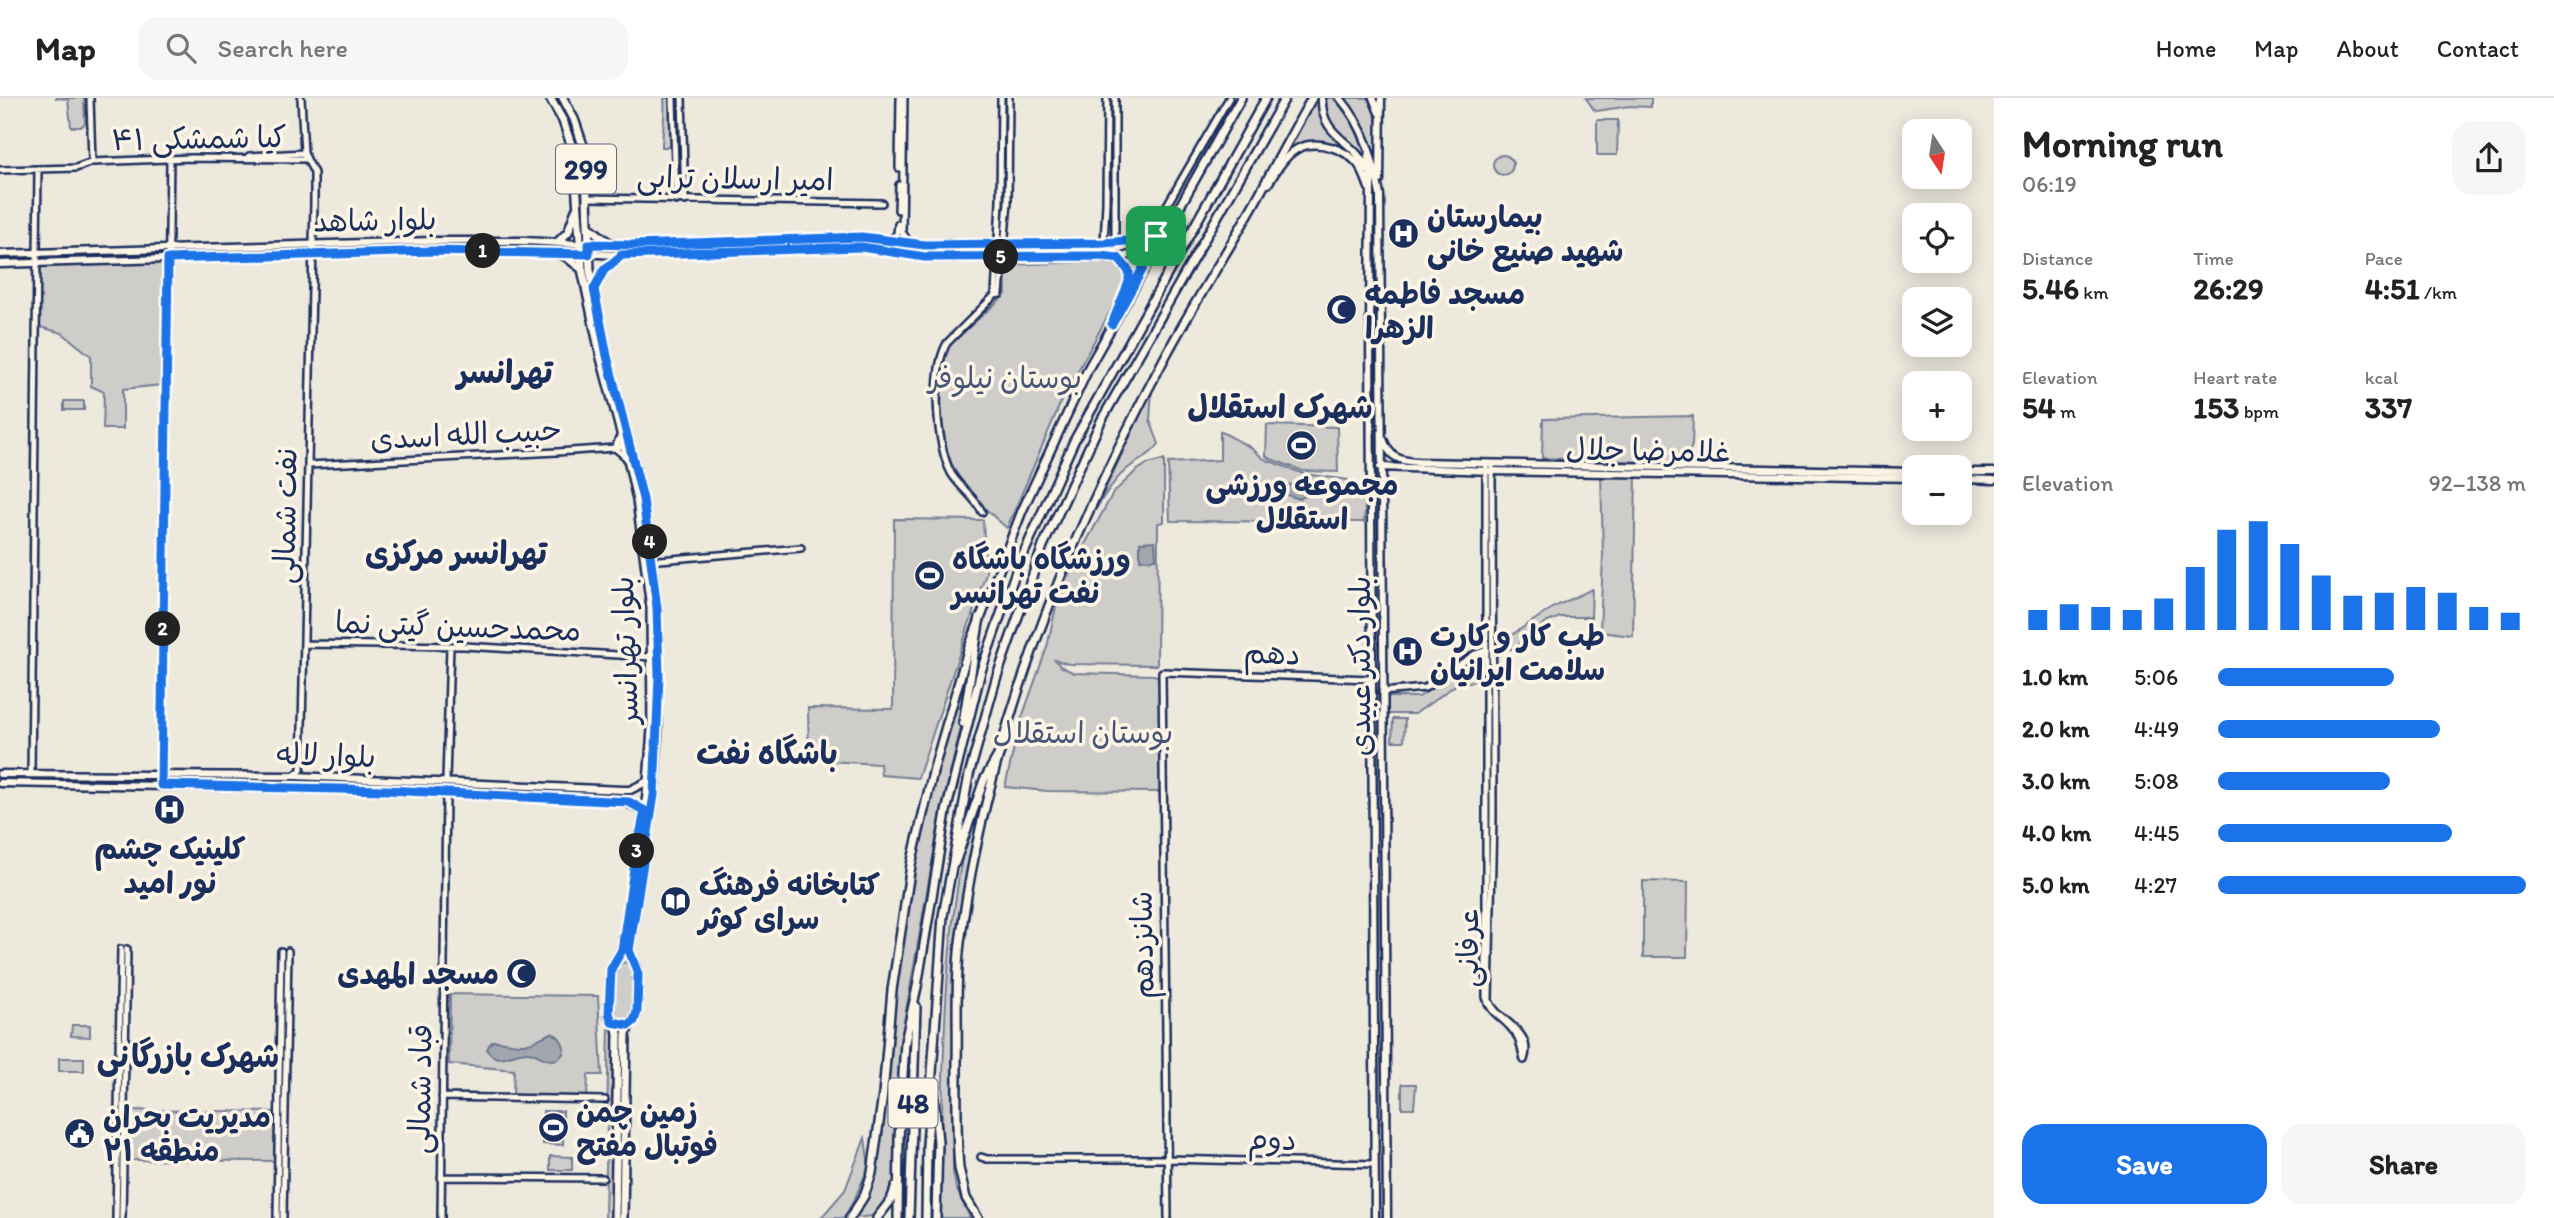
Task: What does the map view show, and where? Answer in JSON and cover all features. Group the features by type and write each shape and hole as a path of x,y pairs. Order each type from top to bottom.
{"main road":[{"name":"بلوار تهرانسر","path":"550,98 563,121 572,146 580,244 585,253 594,289 626,445"},
{"name":"بلوار تهرانسر","path":"563,98 583,144 589,244 582,269 601,358 643,499 649,561 652,729 645,811 622,950 611,969 609,1016 615,1024"},
{"path":"850,1218 868,1189 874,1161 892,990 911,864 956,688 980,617 1021,511 1059,427 1112,324 1241,98"},
{"name":"48","path":"909,1218 917,987 937,859 960,750 981,671 1000,614 1059,472 1101,389 1266,98"},
{"name":"48","path":"926,1218 927,1145 937,967 950,873 969,775 996,679 1043,546 1101,421 1285,98"},
{"path":"978,1218 966,1198 961,1182 957,1145 957,982 974,857 1000,752 1028,664 1097,492 1168,351 1253,206 1312,98"},
{"path":"1322,98 1329,128 1342,143 1360,156 1371,181"},
{"path":"1338,98 1356,122"},
{"path":"1373,98 1381,125"},
{"path":"1380,195 1381,98"},
{"name":"بلوار دکتر عبیدی","path":"1356,122 1366,150 1371,181 1375,1218"},
{"name":"بلوار دکتر عبیدی","path":"1356,122 1370,150 1380,195 1387,1218"},
{"path":"1253,206 1288,157 1301,148 1316,145 1336,148 1354,159 1371,192"},
{"path":"558,242 568,232 578,206"},
{"path":"588,226 615,246 618,255 604,270 594,289"},
{"name":"بلوار شاهد","path":"0,254 433,241 558,242 615,246 847,238 909,244 1104,243 1152,238 1166,227"},
{"path":"1118,258 1133,254 1133,246 1126,241"},
{"name":"بلوار شاهد","path":"0,264 314,254 549,251 618,255 861,247 925,257 1118,258"},
{"path":"549,251 565,256 582,269"},
{"path":"1112,324 1130,276 1127,267 1118,258"},
{"name":"غلامرضا جلال","path":"1381,430 1388,452 1400,461 1489,468 1902,478"},
{"name":"غلامرضا جلال","path":"1371,467 1902,471"},
{"path":"1972,472 1994,472"},
{"path":"1972,479 1994,480"},
{"name":"بلوار تهرانسر","path":"629,1025 636,1017 638,974 629,950 651,814 658,737 657,608 649,561"},
{"path":"960,750 980,617"},
{"name":"دهم","path":"1372,679 1382,679"},
{"path":"950,873 984,780 1000,752"},
{"name":"بلوار لاله","path":"0,774 295,776 630,790 648,781"},
{"path":"446,781 446,792"},
{"name":"بلوار لاله","path":"0,783 446,792 629,802 645,811"},
{"path":"590,799 591,788"},
{"path":"618,958 631,959"},
{"path":"898,1218 902,1068 917,987"},
{"path":"615,1218 618,1048 615,1024 629,1025 626,1034 623,1218"},
{"path":"932,1080 938,1142 936,1218"},
{"path":"877,1218 891,1200 899,1175"}],"street":[{"path":"90,98 92,162"},
{"name":"نفت شمالی","path":"295,776 301,770 314,254 314,173 305,156 301,98"},
{"path":"673,98 676,201"},
{"path":"682,98 685,201"},
{"path":"889,241 898,230 902,98"},
{"path":"902,98 902,232 909,244"},
{"path":"982,512 952,474 945,457 940,439 940,368 942,352 947,343 995,295 1001,243 1001,98"},
{"path":"1001,243 1008,202 1009,98"},
{"path":"1104,243 1107,98"},
{"path":"1115,98 1115,242"},
{"path":"1136,240 1153,229 1229,98"},
{"name":"۴۱ کیا شمشکی","path":"0,170 76,168 92,162 305,156"},
{"path":"161,785 170,159"},
{"path":"31,774 38,169"},
{"name":"امیر ارسلان ترابی","path":"588,198 882,203"},
{"path":"1106,229 1115,229"},
{"path":"615,448 626,445"},
{"path":"615,448 626,445"},
{"name":"حبیب الله اسدی","path":"309,466 615,448 626,445"},
{"name":"عرفانی","path":"1489,468 1493,816 1489,1000 1491,1008 1518,1030 1525,1049 1524,1060 1517,1037 1511,1028 1494,1014 1488,1006 1486,997 1489,468"},
{"path":"649,561 801,548"},
{"name":"محمدحسین گیتی نما","path":"304,644 450,646 652,657"},
{"path":"446,781 450,646"},
{"path":"1382,692 1425,688 1475,654 1487,650"},
{"name":"دهم","path":"1162,672 1372,679"},
{"name":"شانزدهم","path":"1162,672 1168,1218"},
{"name":"قباد شمالی","path":"441,1218 446,792"},
{"path":"116,1218 124,949 122,1218"},
{"path":"277,1218 284,951 283,1218"},
{"path":"442,1097 605,1100"},
{"name":"دوم","path":"981,1157 1374,1164"},
{"path":"441,1177 604,1178"}],"green space":[{"path":"55,98 84,98 85,123 81,127 71,127 68,99"},
{"path":"664,98 670,98 671,147 662,147"},
{"path":"1316,98 1320,98 1324,122 1329,130 1364,170 1337,146 1299,145 1281,159"},
{"path":"1325,98 1333,98 1351,122 1360,139 1368,168 1333,127 1325,108"},
{"path":"1344,98 1371,98 1376,111 1377,170 1365,131"},
{"path":"1586,98 1651,98 1651,107 1629,106 1597,111"},
{"path":"1597,120 1618,120 1617,155 1597,155"},
{"path":"1503,155 1510,158 1513,165 1510,172 1503,175 1496,172 1493,165 1496,158"},
{"path":"1158,236 1131,283 1131,269 1125,260 1137,255 1135,242 1150,241"},
{"name":"بوستان نیلوفر","path":"1110,261 1122,271 1124,286 1061,402 1007,528 968,489 947,453 941,411 944,356 955,340 1006,294 1005,265"},
{"path":"165,263 162,385 123,389 123,429 103,429 104,392 91,386 91,356 62,333 40,327 40,266"},
{"path":"1152,390 1150,420 1159,444 1117,478 1095,511"},
{"path":"64,401 84,401 84,410 64,410"},
{"path":"1693,416 1692,445 1685,464 1542,458 1543,419"},
{"name":"مجموعه ورزشی استقلال","path":"1267,425 1337,427 1338,472 1303,471 1266,456"},
{"path":"1220,431 1250,447 1264,459 1304,474 1348,480 1350,491 1366,494 1364,522 1170,521 1168,463 1220,460"},
{"name":"بوستان استقلال","path":"1164,460 1164,522 1158,523 1157,665 1069,664 1055,660 1060,666 1074,673 1159,677 1160,792 1047,791 1005,787 1019,726 1047,647 1064,583 1113,493 1136,471 1147,464"},
{"path":"1601,473 1636,473 1633,636 1600,632 1603,554"},
{"path":"894,519 983,520 986,573 918,778 881,775 880,764 809,760 808,708 893,709"},
{"path":"1592,589 1591,617 1560,617 1545,623 1513,649 1499,649 1498,644 1554,607"},
{"path":"971,652 962,721 939,823 905,1017 894,1183 886,1201 873,1216 855,1218 869,1196 876,1175 904,923 928,806"},
{"path":"1481,655 1482,680 1457,684 1415,714 1387,714 1387,697 1419,697"},
{"path":"1374,689 1380,692 1382,1116 1379,1118 1377,1117"},
{"path":"1393,719 1405,719 1404,741 1392,741"},
{"path":"981,796 954,948 953,1172 956,1188 970,1218 940,1218 944,1034 951,943 963,852"},
{"path":"1643,881 1688,882 1687,957 1643,957"},
{"path":"625,962 632,966 635,994 632,1016 623,1020 617,1019 613,1012 614,972 616,966"},
{"path":"450,994 598,996 602,1075 588,1075 587,1097 513,1095 514,1070 449,1064"},
{"path":"72,1025 90,1025 90,1037 71,1036"},
{"path":"609,1025 616,1032 612,1218 605,1218"},
{"path":"622,1028 624,1029 618,1218"},
{"path":"59,1058 84,1058 84,1071 59,1071"},
{"path":"1402,1084 1416,1084 1414,1108 1402,1108"},
{"path":"126,1110 280,1112 279,1161 125,1160"},
{"name":"زمین چمن فوتبال مفتح","path":"543,1111 563,1111 563,1145 543,1144"},
{"path":"1377,1123 1383,1125 1385,1218 1378,1218"},
{"path":"865,1138 869,1166 844,1218 821,1218 845,1190"},
{"path":"550,1156 572,1157 572,1170 550,1170"}],"shaded area":[{"path":"1287,485 1319,485 1320,489 1299,499 1282,490"},
{"path":"1155,541 1156,559 1140,560 1140,542"},
{"path":"552,1033 560,1039 564,1047 562,1055 553,1060 527,1052 500,1058 491,1055 487,1050 493,1041 524,1044"}],"place":[{"name":"بیمارستان شهید صنیع خانی","path":"1404,233"},
{"name":"مسجد فاطمه الزهرا","path":"1342,310"},
{"name":"مجموعه ورزشی استقلال","path":"1302,446"},
{"name":"ورزشگاه باشگاه نفت تهرانسر","path":"929,575"},
{"name":"طب کار و کارت سلامت ایرانیان","path":"1407,652"},
{"name":"کلینیک چشم نور امید","path":"170,810"},
{"name":"کتابخانه فرهنگ سرای کوثر","path":"676,901"},
{"name":"مسجد المهدی","path":"522,973"},
{"name":"زمین چمن فوتبال مفتح","path":"553,1128"},
{"name":"مدیریت بحران منطقه ۲۱","path":"80,1133"}],"district":[{"name":"تهرانسر","path":"505,372"},
{"name":"شهرک استقلال","path":"1280,407"},
{"name":"تهرانسر مرکزی","path":"456,553"},
{"name":"باشگاه نفت","path":"767,753"},
{"name":"شهرک بازرگانی","path":"188,1056"}],"route":[{"path":"1166,227 1112,324 1130,276 1124,262 1118,258 1102,256 925,257 861,247 622,255 604,270 594,289 607,356 643,499 657,608 657,756 654,795 629,950 638,974 636,1017 629,1025 622,1026 612,1022 609,1010 611,969 622,950 645,811 629,802 386,790 161,785 168,259 433,251 549,251 589,254 589,244 615,246 862,237 925,245 1104,243 1156,236 1166,227"}]}
